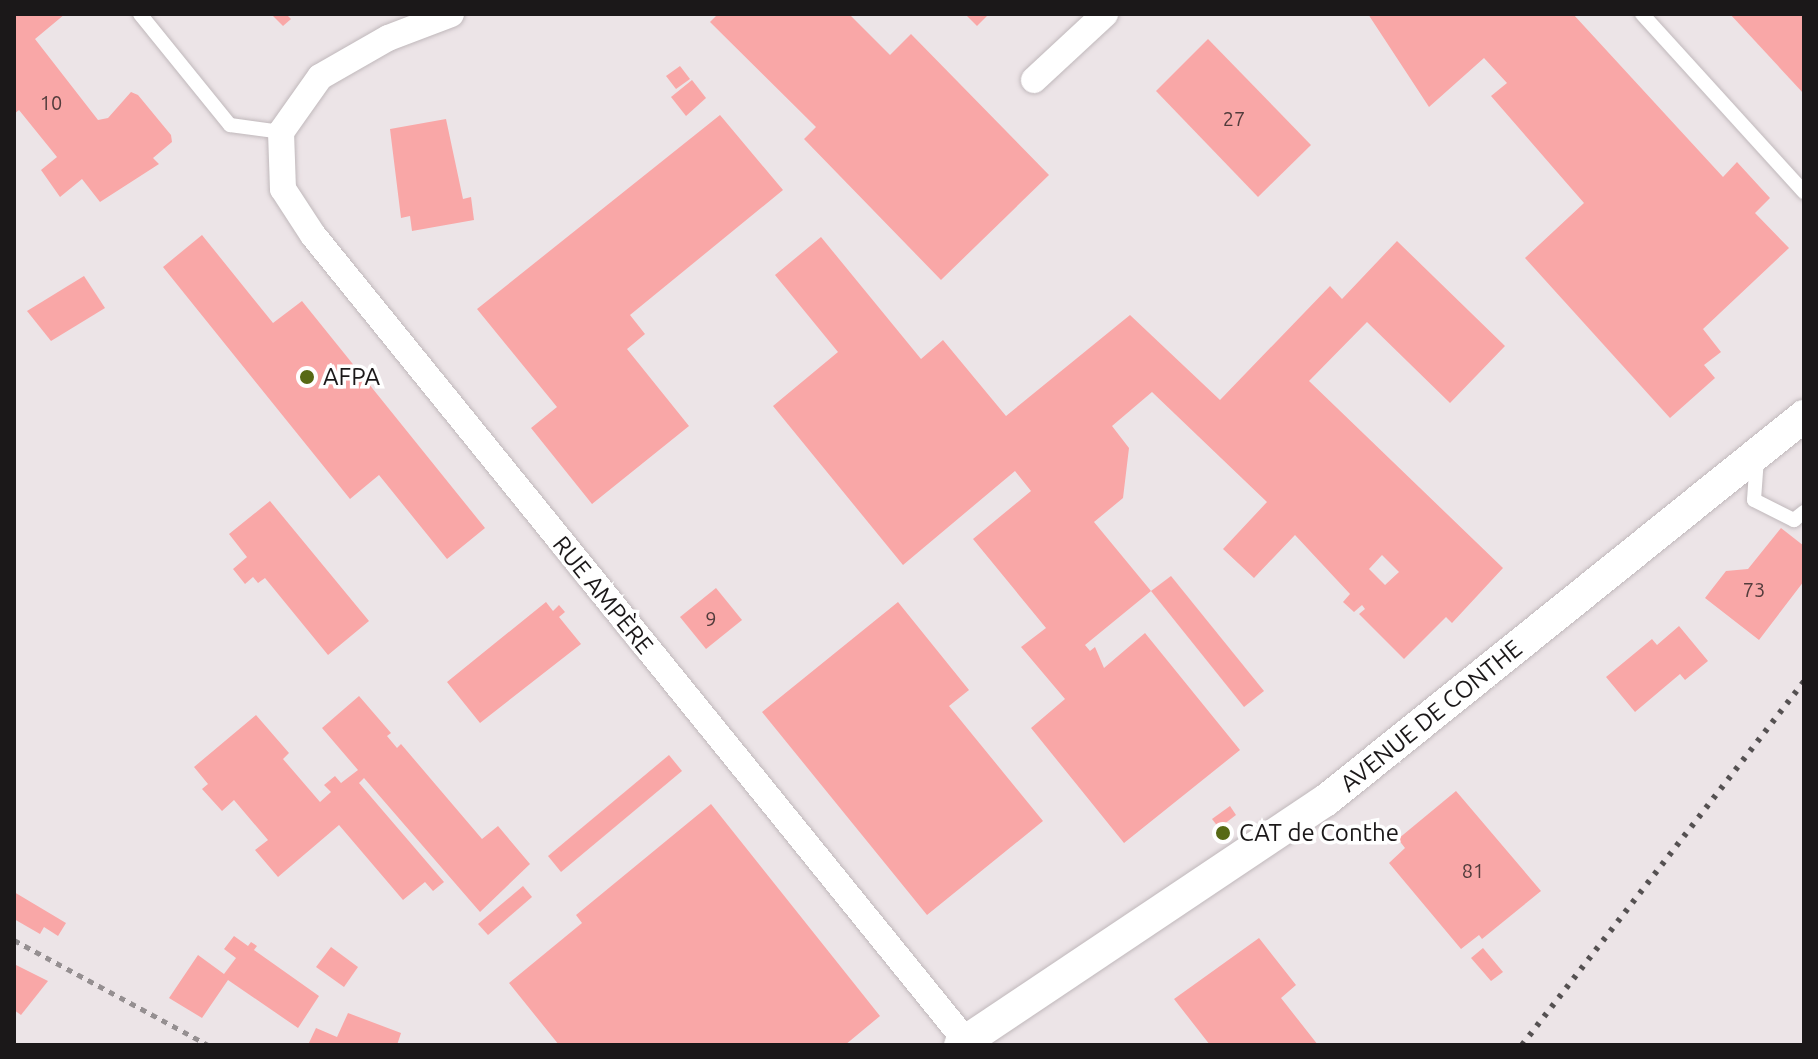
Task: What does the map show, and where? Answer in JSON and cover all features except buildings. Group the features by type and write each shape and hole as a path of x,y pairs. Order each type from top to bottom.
{"street":[{"path":"281,132 320,77 388,38 451,14"},
{"path":"1034,80 1105,14"},
{"name":"RUE AMPÈRE","path":"281,132 283,189 313,235 963,1043"},
{"name":"AVENUE DE CONTHE","path":"963,1043 1325,801 1804,416"}],"lane":[{"path":"140,14 230,125 281,132"},
{"path":"1642,14 1804,192"},
{"path":"1758,454 1754,500 1794,520 1804,512"}],"path":[{"path":"14,940 208,1045"}],"railway":[{"path":"1522,1045 1804,681"}],"place":[{"name":"AFPA","path":"307,377"},
{"name":"CAT de Conthe","path":"1223,833"}]}
